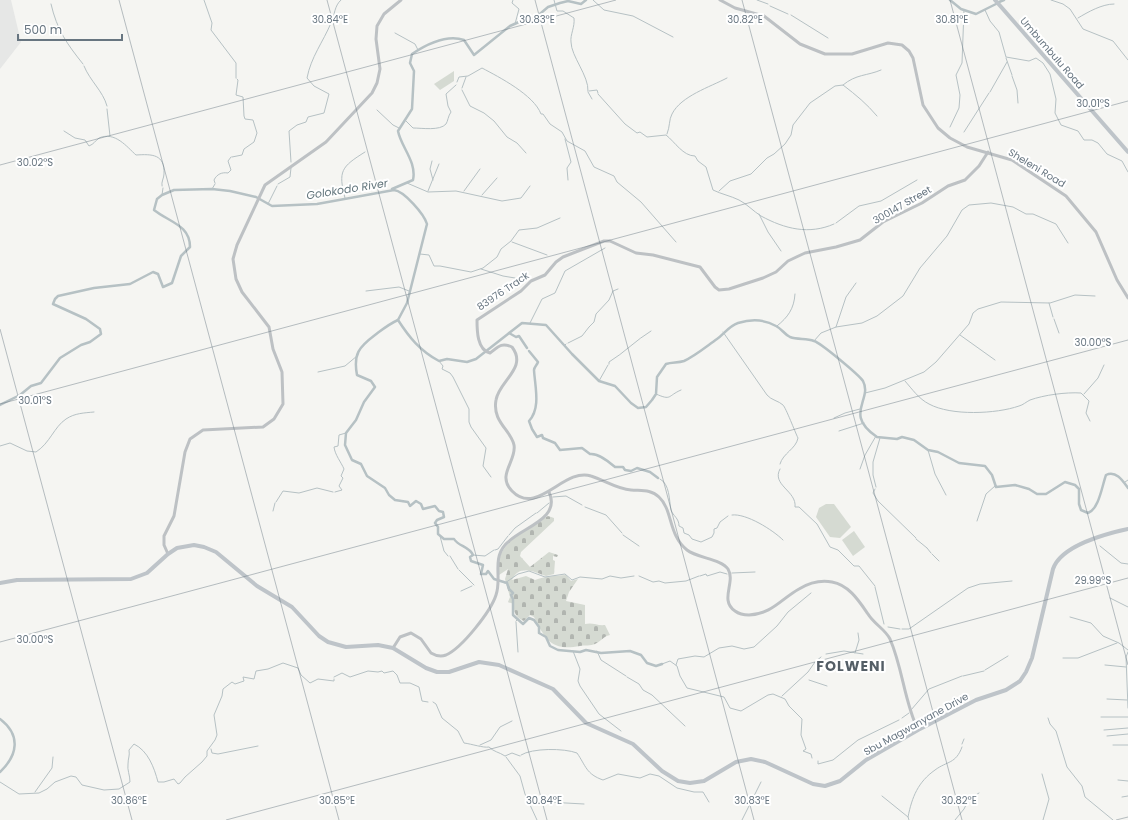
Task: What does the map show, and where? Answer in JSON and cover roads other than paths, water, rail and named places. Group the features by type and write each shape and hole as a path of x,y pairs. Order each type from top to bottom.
{"main road":[{"name":"Umbumbulu Road","path":"995,0 1128,152"},
{"name":"Sbu Magwanyane Drive","path":"0,583 17,580 131,579 147,573 168,554 185,546 196,545 216,552 257,586 293,608 321,637 328,642 343,646 378,645 392,648 432,671 447,672 477,663 489,662 548,686 560,694 579,717 588,724 633,744 669,776 686,783 704,781 736,762 751,759 764,762 813,784 831,785 842,779 870,758 918,730 976,700 1006,690 1020,681 1032,658 1053,569 1058,560 1065,552 1073,548 1128,529"}],"street":[{"path":"168,554 164,545 164,539 175,512 185,452 190,439 197,433 208,429 263,426 274,419 283,404 282,372 274,352 269,327 240,290 233,269 236,248 259,194 270,180 330,138 369,98 375,88 380,73 376,36 377,26 384,14 401,0"},
{"name":"Sheleni Road","path":"720,0 735,8 764,16 800,44 824,54 852,54 888,43 902,45 909,51 913,58 922,105 937,126 947,136 961,144 1012,160 1068,198 1098,235 1117,280 1128,298"},
{"name":"300147 Street","path":"556,262 563,257 600,241 609,240 636,253 648,254 698,266 704,271 717,289 723,291 773,274 788,261 805,253 836,247 860,240 886,221 922,203 948,186 966,180 979,166 988,152"},
{"name":"83976 Track","path":"549,492 532,498 523,498 511,491 506,480 506,472 514,453 514,447 512,440 499,421 495,404 500,388 514,369 517,361 515,352 511,346 501,344 490,352 486,352 479,341 477,320 521,291 532,281 545,275 556,262"},
{"path":"392,648 400,636 411,633 421,639 431,653 441,656 449,653 464,640 495,599 498,586 497,562 502,548 510,540 549,513 552,502 549,492 571,477 580,474 592,476 625,489 651,491 662,500 678,541 690,552 723,564 727,568 730,576 728,601 733,609 742,614 761,614 768,611 797,590 818,582 835,583 852,592 870,617 889,637 909,710 918,730"}],"waterway":[{"path":"204,0 212,23 211,30 236,63 236,78"},
{"path":"291,162 289,131 297,125 306,122 308,117 324,113 329,94 314,86 307,78 314,56 331,23 337,5 341,0"},
{"path":"513,0 512,3 519,9 515,24"},
{"path":"554,0 557,11 563,11 574,18 571,39 572,48 586,79 588,91"},
{"path":"392,189 413,180 413,167 398,131 412,109 414,71 410,63 412,54 437,41 457,38 464,40 474,55 510,26 530,17 534,19 548,7 568,1 581,4 586,0"},
{"path":"593,0 604,10 633,16 673,37"},
{"path":"757,0 768,4"},
{"path":"950,0 961,9 976,14 996,4"},
{"path":"999,2 1004,0"},
{"path":"1051,0 1063,4 1070,9 1083,29 1113,41 1128,60"},
{"path":"51,4 56,22 63,36 83,64"},
{"path":"1078,18 1100,7 1114,4"},
{"path":"770,6 788,14"},
{"path":"950,127 959,108 960,95 956,75 962,63 964,10"},
{"path":"985,10 990,21 999,32 1006,57 1029,61 1036,58 1043,63 1050,74 1056,99 1055,113 1061,125 1078,131 1084,140 1092,140 1098,143 1107,154 1122,161 1128,172"},
{"path":"791,15 828,38"},
{"path":"395,33 415,44 418,50"},
{"path":"1006,58 1012,75"},
{"path":"990,92 1007,62"},
{"path":"84,66 103,96 107,106"},
{"path":"457,82 459,77 468,76 482,68 524,93 550,124 562,132 567,141 585,151 594,167 614,176 617,182 641,202 676,242"},
{"path":"843,85 857,77 881,70"},
{"path":"1012,76 1017,90 1018,103"},
{"path":"462,88 466,77"},
{"path":"667,134 671,116 682,102 696,93 727,78"},
{"path":"232,157 242,155 244,149 254,142 257,133 253,120 245,119 243,97 236,95 237,79"},
{"path":"405,120 413,128 440,128 446,124 451,112 448,106 446,94 456,85"},
{"path":"719,191 730,181 751,174 767,158 774,154 785,144 791,135 793,125 810,103 835,86 843,85 877,116"},
{"path":"462,90 470,106 484,113 494,121 507,137 517,143 526,153"},
{"path":"589,91 597,90 598,93"},
{"path":"588,92 592,99"},
{"path":"964,132 989,93"},
{"path":"598,94 625,124 637,133 640,132 647,137 666,135 687,154 695,156 698,161 706,167 713,190 745,203 761,216 770,221 788,227 806,230 834,224"},
{"path":"107,109 110,136"},
{"path":"377,110 393,125 399,128"},
{"path":"64,131 75,138 85,140 89,146 99,138 105,136 115,138 125,144 136,155 152,155 160,159 164,167 162,186"},
{"path":"565,139 571,162 567,168 568,180"},
{"path":"345,198 342,182 343,170 365,152"},
{"path":"215,183 214,180 218,175 228,173 231,170 228,161 231,157"},
{"path":"432,161 430,169 433,180"},
{"path":"428,191 439,164"},
{"path":"278,184 290,177 291,168"},
{"path":"464,191 480,169"},
{"path":"482,195 497,178"},
{"path":"836,223 859,206 881,201 917,180"},
{"path":"407,183 428,192 456,191 502,201 521,198 530,186"},
{"name":"Golokodo River","path":"212,189 215,184"},
{"path":"268,204 277,186"},
{"name":"Golokodo River","path":"162,195 163,188"},
{"name":"Golokodo River","path":"0,405 20,395 31,386 41,383 60,358 81,345 90,342 101,334 100,329 86,319 53,304 58,296 94,288 130,284 153,272 158,274 163,287 172,283 181,256 190,247 189,240 183,229 154,210 157,199 162,195 174,190 212,189 230,191 256,197 272,206 317,204 394,190 403,194 413,204 427,224 407,303 398,320 416,343 426,353 439,361 447,359 467,362 476,359 522,323 546,325 599,381 615,386 631,403 638,408 646,407 656,394 657,377 666,364 682,362 697,354 735,324 757,320 776,326 790,337 811,340 818,343 860,378 863,381 865,388 865,395 860,414 862,421 867,429 877,437 897,439 902,437 914,440 928,450 938,452 959,463 985,466 992,475 996,487 1015,485 1029,489 1037,494 1046,494 1065,482 1075,485 1079,489 1079,504 1081,510 1088,513 1092,511 1100,497 1106,475 1116,475 1128,488"},
{"path":"814,341 821,333 836,327 862,323 877,316 903,296 920,268 947,236 962,210 969,205 991,203 1013,207 1026,214 1033,214 1056,224 1068,243"},
{"path":"759,214 768,232 781,251"},
{"path":"420,254 429,255 434,266 471,272 483,268 497,257 501,249 511,241 519,230 537,228 560,218"},
{"path":"512,242 547,255"},
{"path":"530,323 542,299 555,293 565,271 605,248"},
{"path":"481,269 515,278"},
{"path":"836,327 846,297 856,283"},
{"path":"366,291 399,287 409,291"},
{"path":"568,343 582,336 594,322 596,314 609,300 613,291 618,289"},
{"path":"777,326 790,312 795,294"},
{"path":"865,393 885,388 924,372 936,362 969,324 973,313 978,309 1001,302 1050,303 1075,295 1095,296"},
{"path":"1049,303 1053,317"},
{"path":"1054,319 1059,333"},
{"path":"398,320 369,339 358,352 356,362 357,375 371,381 375,387 364,402 356,420 346,433 345,445 352,460 361,464 367,476 385,488 389,495 395,500 408,502 410,506 416,501 421,504 423,509 435,506 439,511 443,512 444,517 437,520 435,523 438,527 438,534 444,539 454,539 469,550 473,555 470,557 471,561 483,565 481,574 486,574 488,571 494,579 507,583 509,589 513,593 511,595 513,599 513,615 523,624 529,618 534,620 539,627 539,633 546,637 550,646 558,650 580,652 586,650 601,653 630,651 641,655 647,663 656,666 662,664"},
{"path":"609,364 609,362 651,331"},
{"path":"723,332 767,395 783,405 798,438 795,445 780,464"},
{"path":"509,333 516,337 519,336 527,348"},
{"path":"960,335 995,360"},
{"path":"529,351 538,362 534,368 536,404 533,416 529,421 537,437 542,435 543,438 555,443 560,450 582,448 590,454 604,458 615,467 623,467 625,470 631,471 637,468 650,472 658,478"},
{"path":"318,372 345,366 357,356"},
{"path":"439,361 443,366 442,369 450,373 453,377 469,409 469,422 471,427 486,448 483,466 491,477"},
{"path":"599,381 608,365"},
{"path":"1084,394 1098,378 1104,365"},
{"path":"905,381 925,402 938,408 961,412 998,411 1020,406 1030,400 1042,397 1062,393 1081,393 1089,401 1086,413 1090,421"},
{"path":"656,394 669,397 681,390"},
{"path":"834,418 860,409"},
{"path":"0,446 10,443 27,451 36,452 45,444 58,426 66,419 76,414 94,412"},
{"path":"839,431 864,423"},
{"path":"335,492 342,490 339,486 343,478 341,476 344,469 334,447 338,446 339,435 346,433"},
{"path":"860,469 865,455 876,436"},
{"path":"876,487 873,475 873,462 880,438"},
{"path":"928,450 935,474 946,495"},
{"path":"780,469 778,475 779,479 781,484 795,501 795,507 799,507 817,524 830,547 838,550 854,566 859,566 875,586"},
{"path":"660,479 666,485 671,510 678,521 679,526 683,528 684,533 689,535 692,539 701,542 712,537 714,529 717,528 720,522 728,516"},
{"path":"977,521 986,494 995,486"},
{"path":"276,502 283,491 299,493 317,488 333,492"},
{"path":"875,489 873,493 878,501 916,538"},
{"path":"553,497 566,496 582,505"},
{"path":"273,511 275,503"},
{"path":"537,513 549,503"},
{"path":"585,507 606,515 622,533"},
{"path":"509,535 515,528 536,513"},
{"path":"732,515 752,519 766,527 783,540"},
{"path":"623,535 639,546"},
{"path":"440,536 444,551 448,556"},
{"path":"495,550 498,549 508,536"},
{"path":"916,539 927,548"},
{"path":"1100,546 1121,563 1128,564"},
{"path":"927,548 931,553"},
{"path":"473,555 485,556 494,550"},
{"path":"932,554 939,561"},
{"path":"450,556 458,569"},
{"path":"459,570 474,585"},
{"path":"505,583 518,574 529,571 545,577 565,574 572,580 580,577 602,579 610,576 621,578 634,576"},
{"path":"700,576 706,574 707,576 720,572 727,574"},
{"path":"732,573 755,572"},
{"path":"639,576 653,582 659,581 665,583 686,581 699,576"},
{"path":"902,629 909,629 968,588 980,584 1012,581"},
{"path":"461,591 472,586"},
{"path":"875,587 884,624"},
{"path":"676,665 678,659 695,656 704,657 719,648 732,646 744,649 754,647 777,626 788,612 811,593"},
{"path":"1110,598 1128,607"},
{"path":"1070,617 1091,623 1103,636 1119,643 1128,650"},
{"path":"516,622 518,652"},
{"path":"888,627 900,629"},
{"path":"855,653 859,640 858,633"},
{"path":"1063,658 1078,658 1117,643"},
{"path":"573,651 580,669 578,681 580,686 599,714 621,731"},
{"path":"597,651 601,660 626,676"},
{"path":"826,654 844,651 863,654"},
{"path":"1128,652 1126,657 1128,708"},
{"path":"985,670 1008,656"},
{"path":"782,696 808,672 815,662 821,657"},
{"path":"662,664 670,661 677,666 680,676 687,688 724,697 730,708 741,711 768,695 773,694 785,699 789,706 802,719 801,735 806,749 803,751 811,754 812,758"},
{"path":"0,782 19,794 39,793 47,789 55,782 71,776 76,777 82,785 104,790 119,789 130,782 128,766 129,750 134,744 147,755 155,771 158,782 174,779 178,784 207,756 207,751 217,735 214,715 222,696 223,689 232,682 235,684 244,681 243,677 254,679 256,671 268,669 283,663 298,668 301,675 310,683 318,679 334,681 334,679"},
{"path":"1105,665 1126,667"},
{"path":"334,677 342,673 350,677 368,671 382,671 384,673 393,671 397,675 400,683 410,683 419,687 422,701 428,702"},
{"path":"963,676 984,671"},
{"path":"911,710 929,689 962,676"},
{"path":"627,677 639,684 643,690 652,695 685,726"},
{"path":"809,680 827,686"},
{"path":"1107,699 1127,700"},
{"path":"433,702 436,704 442,718 458,731 464,743 489,747 505,756 512,753 520,756"},
{"path":"902,718 909,713"},
{"path":"1101,717 1128,717"},
{"path":"1048,718 1050,724 1056,731 1067,767 1082,786 1085,797 1113,820"},
{"path":"0,719 7,725 14,738 15,745 11,759 0,772"},
{"path":"818,761 818,764 833,760 858,740 899,720"},
{"path":"480,745 491,740 500,727 512,721"},
{"path":"1104,730 1128,728"},
{"path":"1107,736 1128,734"},
{"path":"962,744 964,739"},
{"path":"1113,745 1128,745"},
{"path":"211,749 212,753 218,754 258,746"},
{"path":"909,820 908,817 912,803 920,785 939,767 951,762 960,752 962,747"},
{"path":"521,755 540,750 571,751 577,753 585,766 597,778 603,780 618,774 640,778 650,774 659,776 677,788 694,792 703,792 709,802"},
{"path":"35,792 52,768 53,757"},
{"path":"506,757 520,776 525,794 537,820"},
{"path":"1042,774 1049,799 1043,820"},
{"path":"1118,780 1128,781"},
{"path":"742,820 761,782"},
{"path":"955,820 964,809 969,799 979,793"},
{"path":"882,796 908,817"},
{"path":"1122,797 1128,796"},
{"path":"529,801 584,804"}],"district":[{"name":"FOLWENI","path":"851,666"}]}
